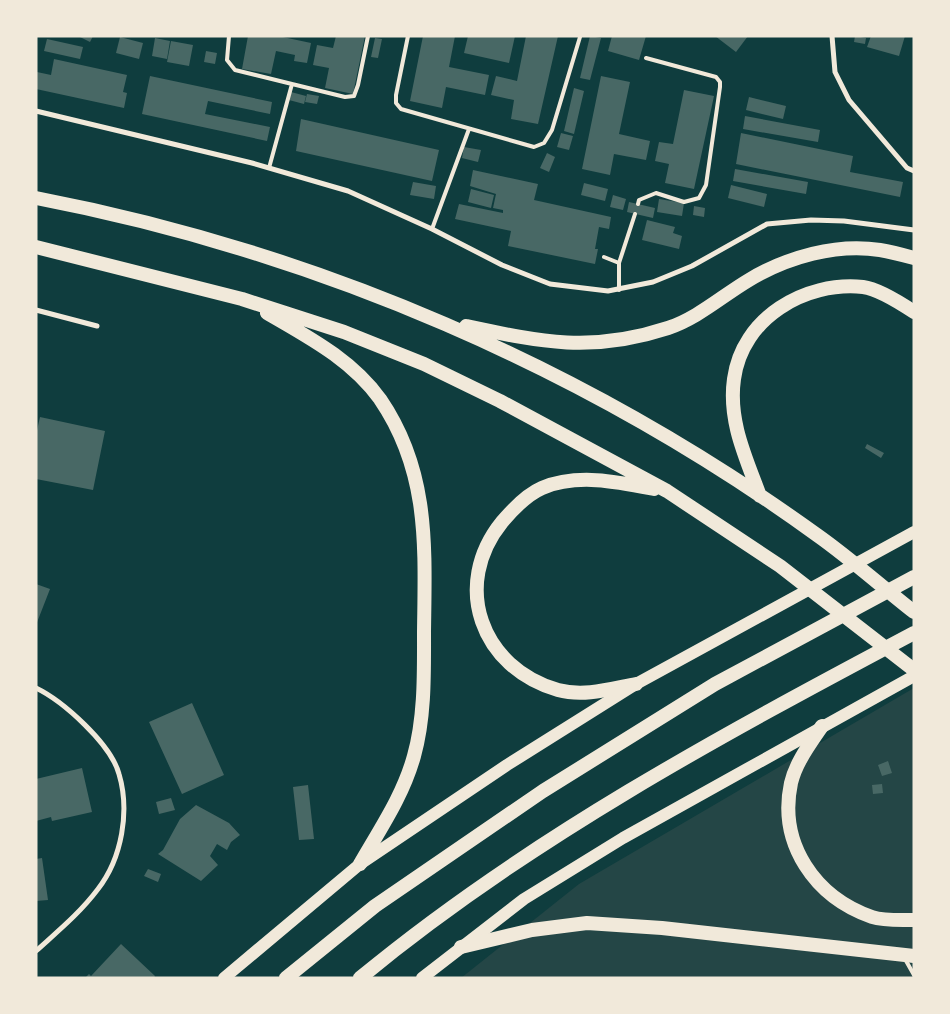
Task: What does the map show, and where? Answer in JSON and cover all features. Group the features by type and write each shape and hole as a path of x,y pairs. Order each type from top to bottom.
{"highway":[{"path":"36,198 194,233 292,264 443,321 607,404 687,450 760,496 818,536 914,612"},
{"path":"36,247 242,299 344,332 424,364 500,401 667,491 780,566 914,670"},
{"path":"443,321 537,342 588,345 634,337 669,328 708,308 750,279 793,258 842,249 879,250 914,258"},
{"path":"760,496 737,434 732,405 734,377 743,348 762,323 789,301 822,288 864,287 900,302 914,312"},
{"path":"242,299 327,347 355,371 379,398 392,420 410,456 419,490 424,527 425,561 424,676 420,722 414,756 400,795 360,864"},
{"path":"636,684 591,693 559,690 526,677 502,657 485,631 476,597 479,564 495,532 514,507 542,488 571,482 601,480 667,491"},
{"path":"224,978 360,864 507,765 636,684 914,532"},
{"path":"286,978 375,906 543,791 715,684 914,578"},
{"path":"360,978 407,939 564,830 778,706 914,633"},
{"path":"422,978 524,899 623,838 914,676"},
{"path":"822,726 802,755 791,783 789,814 795,850 813,878 837,901 874,918 914,920"},
{"path":"461,947 532,930 588,922 662,928 908,956"}],"street":[{"path":"832,36 835,72 849,100 907,168 914,171"},
{"path":"36,111 269,168 348,191 432,229 502,265 550,284 619,290 653,282 692,266 767,224 811,220 844,221 914,230"},
{"path":"36,310 97,326"},
{"path":"36,688 48,694 76,716 102,745 119,772 125,806 120,842 99,888 74,917 36,951"}],"lane":[{"path":"229,36 227,60 235,70 345,97 354,96 368,36"},
{"path":"408,36 396,95 396,103 401,109 534,147 544,143 552,130 580,37"},
{"path":"638,204 640,200 656,193 684,202 699,198 706,185 720,87 716,77 646,58"},
{"path":"269,168 292,84"},
{"path":"432,229 469,129"},
{"path":"619,290 618,263 635,214"},
{"path":"604,257 618,263"},
{"path":"908,956 914,975"}],"shaded area":[{"path":"914,688 914,978 461,978 579,884"}],"building":[{"path":"78,36 93,36 90,42"},
{"path":"248,36 278,36 311,43 307,63 294,61 295,55 276,51 271,74 242,69"},
{"path":"336,36 365,36 353,94 325,88 329,68 313,65 317,45 333,48"},
{"path":"423,36 455,36 449,67 489,75 485,95 446,87 442,108 410,101"},
{"path":"468,36 515,36 509,63 464,53"},
{"path":"526,36 558,36 538,124 511,119 514,100 491,95 496,76 517,81"},
{"path":"590,36 601,38 590,80 580,78"},
{"path":"612,36 646,36 639,60 608,51"},
{"path":"715,36 748,36 736,52"},
{"path":"855,36 866,38 865,44 854,42"},
{"path":"871,36 905,36 899,56 867,47"},
{"path":"120,37 143,43 139,59 116,53"},
{"path":"155,38 170,41 167,59 152,56"},
{"path":"375,38 382,39 378,58 371,57"},
{"path":"47,39 83,47 80,59 44,51"},
{"path":"171,41 193,45 189,66 167,62"},
{"path":"206,51 217,53 215,64 204,62"},
{"path":"54,59 127,75 123,92 127,93 124,108 36,89 37,72 51,75"},
{"path":"150,76 272,102 270,114 208,101 205,114 270,127 267,141 142,114"},
{"path":"601,76 630,82 619,134 650,141 646,160 614,154 610,175 582,169"},
{"path":"574,88 584,91 574,134 564,131"},
{"path":"684,90 714,96 694,189 665,183 669,164 655,161 659,142 673,144"},
{"path":"291,92 306,96 304,104 289,100"},
{"path":"307,94 319,96 317,104 305,102"},
{"path":"749,97 786,106 783,119 746,110"},
{"path":"745,116 820,130 818,142 743,129"},
{"path":"301,119 439,150 432,181 296,151"},
{"path":"561,133 573,136 569,150 557,147"},
{"path":"741,133 853,156 850,172 903,182 900,197 736,164"},
{"path":"464,147 481,150 478,162 462,158"},
{"path":"547,153 555,157 549,172 540,168"},
{"path":"735,169 808,182 806,194 733,181"},
{"path":"473,170 538,184 534,200 611,217 609,229 599,227 595,249 598,249 595,264 508,246 511,231 455,219 459,204 503,213 503,210 493,208 496,194 470,186"},
{"path":"413,182 436,186 434,199 410,195"},
{"path":"584,183 608,189 605,201 581,195"},
{"path":"731,185 767,194 764,207 728,198"},
{"path":"471,189 494,195 491,208 468,202"},
{"path":"613,195 626,199 623,210 610,207"},
{"path":"659,199 684,203 682,216 657,212"},
{"path":"629,202 655,208 653,218 627,212"},
{"path":"694,206 705,208 704,217 693,215"},
{"path":"647,220 675,227 673,233 682,236 679,249 642,240"},
{"path":"40,417 105,431 93,490 36,479 36,435"},
{"path":"867,444 884,453 881,458 865,448"},
{"path":"36,584 50,589 36,625"},
{"path":"192,703 224,775 182,794 149,722"},
{"path":"888,761 892,773 882,776 878,765"},
{"path":"82,768 92,812 52,821 51,817 36,821 36,779"},
{"path":"882,784 883,793 873,794 872,785"},
{"path":"308,785 314,839 299,840 293,787"},
{"path":"171,798 175,810 159,814 156,802"},
{"path":"196,805 229,823 240,835 231,842 227,850 217,844 210,856 218,865 201,881 158,854 163,850 180,819"},
{"path":"42,858 48,900 36,901 36,859"},
{"path":"148,869 161,874 158,882 144,876"},
{"path":"121,944 155,976 154,978 85,978 89,974 91,976"}]}
